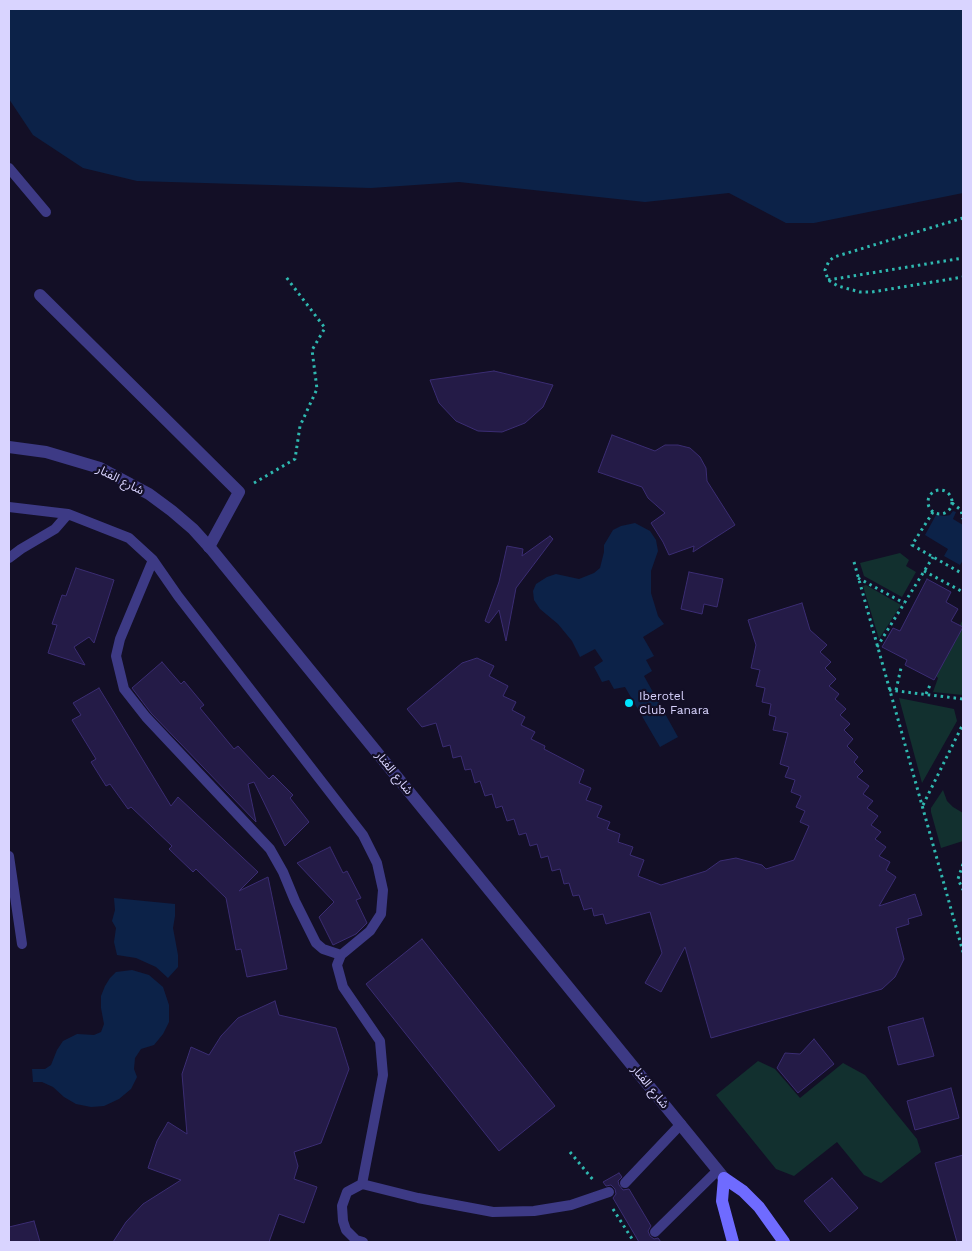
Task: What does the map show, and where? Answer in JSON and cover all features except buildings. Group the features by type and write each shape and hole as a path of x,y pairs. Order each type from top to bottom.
{"main road":[{"path":"721,1174 722,1201 733,1242"},
{"name":"شارع الفنار","path":"721,1174 759,1207 784,1242"}],"street":[{"path":"40,295 239,492 209,547"},
{"name":"شارع الفنار","path":"9,447 46,452 100,468 149,494 193,529 721,1174"}],"lane":[{"path":"9,168 46,212"},
{"path":"9,507 68,514 129,538 153,560 178,596 363,835 377,863 383,890 381,914 370,931 341,955 337,965 343,987 380,1041 383,1075 362,1184"},
{"path":"9,558 56,529 68,514"},
{"path":"153,560 120,640 116,656 124,689 146,717 270,849 283,872 316,943 323,949 341,955"},
{"path":"9,856 22,944"},
{"path":"625,1183 681,1124"},
{"path":"655,1232 721,1174"},
{"path":"363,1242 356,1240 346,1230 342,1206 347,1192 362,1184 418,1198 493,1212 534,1211 571,1205 609,1192"}],"path":[{"path":"963,218 834,257 827,265 826,275 828,280 849,290 872,292 963,277"},
{"path":"828,280 963,258"},
{"path":"239,492 295,460 300,426 317,389 312,350 324,328 286,278"},
{"path":"952,503 950,508 942,514 932,512 927,503 930,494 940,490 948,494 952,503 961,510 963,519"},
{"path":"932,512 912,545 963,574"},
{"path":"877,647 933,557"},
{"path":"854,562 963,952"},
{"path":"924,571 963,592"},
{"path":"857,577 904,603"},
{"path":"896,690 901,668"},
{"path":"926,694 930,685"},
{"path":"889,690 963,699"},
{"path":"922,805 963,724"},
{"path":"963,864 958,879 963,890"}],"green space":[{"path":"900,553 909,560 906,566 916,572 902,597 864,576 860,563"},
{"path":"866,585 901,605 879,639 863,586"},
{"path":"963,627 963,695 933,692 938,678 936,676"},
{"path":"899,698 954,709 957,721 922,783"},
{"path":"943,790 947,801 963,813 963,841 941,848 931,808"},
{"path":"758,1061 775,1069 800,1098 843,1063 865,1075 917,1139 921,1152 881,1183 864,1175 837,1142 794,1176 776,1169 716,1095"}],"water":[{"path":"9,9 963,9 963,193 814,223 786,223 729,193 645,202 459,182 371,188 137,181 83,168 33,135 9,99"},
{"path":"953,511 956,512 953,519 963,525 963,560 960,565 944,556 948,549 925,535 936,515 950,515"},
{"path":"635,523 650,531 656,540 658,551 651,571 651,593 658,616 664,624 643,637 654,656 646,660 652,671 644,676 678,737 660,747 625,687 614,689 609,680 602,682 594,667 603,661 595,649 580,657 572,641 558,624 540,609 534,600 533,591 536,584 547,577 556,574 579,579 594,573 600,568 604,545 613,530"},
{"path":"114,898 175,904 173,928 178,955 178,967 168,978 156,967 136,958 117,955 114,942 116,928 112,921 115,910"},
{"path":"132,970 149,975 163,987 169,1005 169,1022 163,1034 154,1045 141,1049 135,1058 134,1069 137,1077 131,1089 119,1099 104,1106 91,1107 76,1104 64,1097 53,1087 42,1082 33,1082 32,1069 45,1069 51,1065 63,1041 77,1034 94,1035 101,1032 104,1024 101,996 105,986 116,972"}],"place":[{"name":"Iberotel Club Fanara","path":"629,703"}]}
